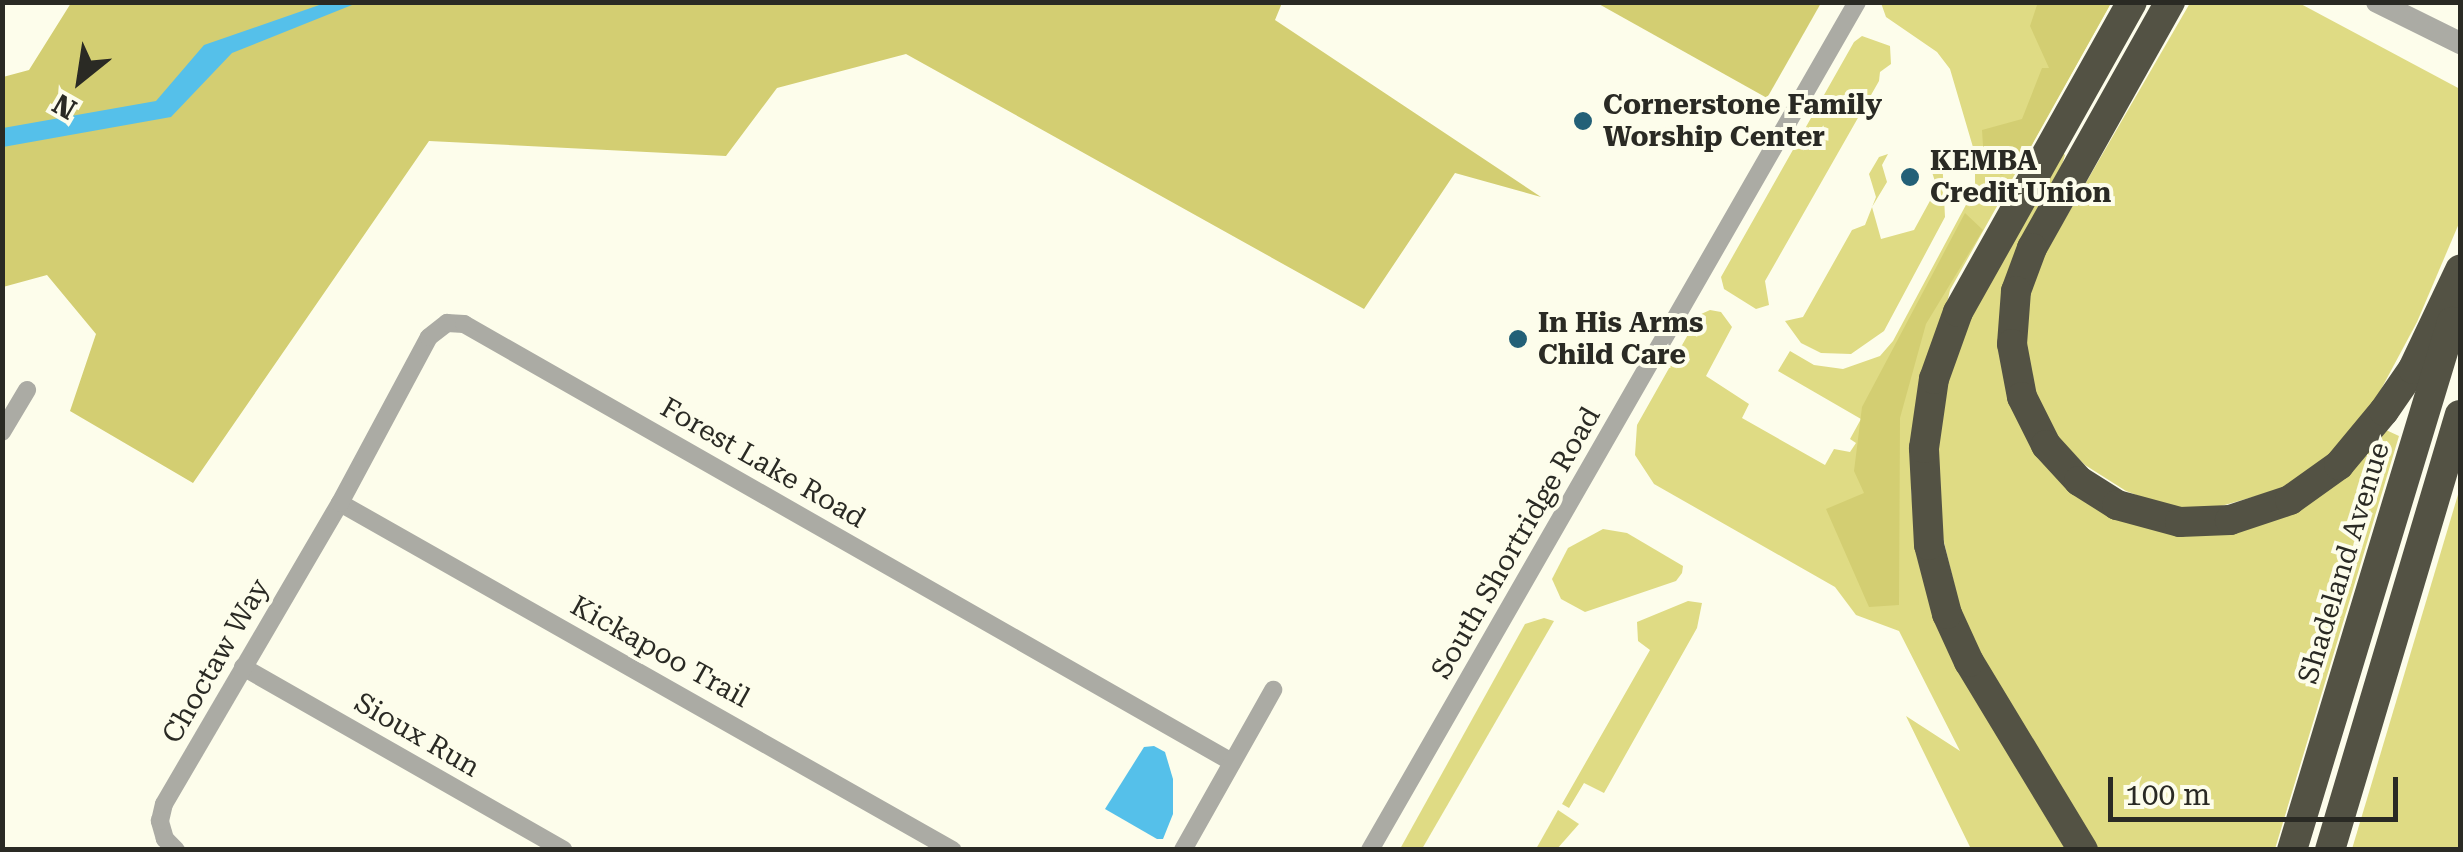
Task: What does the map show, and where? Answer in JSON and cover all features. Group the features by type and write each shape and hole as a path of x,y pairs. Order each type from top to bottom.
{"highway":[{"path":"2084,850 1978,677 1947,614 1928,546 1924,448 1934,379 1958,312 2132,2"},
{"path":"2170,2 2032,248 2016,291 2012,344 2019,389 2046,445 2079,481 2134,512 2194,523 2240,518 2302,494 2339,466 2391,402 2412,369 2460,270"},
{"name":"Shadeland Avenue","path":"2292,850 2460,296"},
{"path":"2330,850 2460,415"}],"street":[{"name":"South Shortridge Road","path":"1370,850 1857,2"},
{"path":"2376,2 2458,44"},
{"name":"Forest Lake Road","path":"340,503 429,337 447,323 464,324 1232,762"},
{"path":"2,432 27,390"},
{"name":"Choctaw Way","path":"167,846 160,821 164,804 340,503"},
{"name":"Kickapoo Trail","path":"340,503 952,850"},
{"name":"Sioux Run","path":"243,668 564,850"},
{"path":"1183,850 1273,690"}],"shaded area":[{"path":"2038,2 2111,3 2018,170 2001,175 1984,161 1982,130 2022,119 2042,68 2049,68 2030,26"},
{"path":"71,3 1282,3 1275,20 1541,197 1455,173 1364,309 906,54 777,88 726,156 429,141 193,483 70,411 96,334 47,275 3,287 3,77 29,70"},
{"path":"1597,3 1821,3 1767,98"},
{"path":"1881,3 2111,3 1950,290 1913,451 1911,489 1917,551 2070,849 1971,849 1906,716 1960,751 1899,631 1856,615 1835,587 1654,484 1635,455 1637,425 1699,315 1710,310 1721,312 1732,327 1706,376 1749,404 1742,418 1825,465 1834,449 1850,452 1856,443 1850,439 1861,419 1778,371 1790,351 1814,365 1843,369 1880,356 1893,341 1975,188 1975,154 1950,69 1937,52 1886,17"},
{"path":"2190,3 2299,3 2460,89 2460,221 2417,322 2371,408 2322,463 2285,488 2214,508 2181,508 2152,501 2126,491 2085,465 2055,435 2035,401 2021,317 2037,267"},
{"path":"1862,36 1890,46 1891,64 1880,72 1879,81 1765,281 1769,305 1756,309 1724,289 1721,277 1854,42"},
{"path":"2062,152 2065,155 2061,168 2010,276 2042,458 2225,535 2386,430 2399,436 2275,849 2092,849 1970,649 1932,493 1940,399 1973,308"},
{"path":"1888,154 1882,165 1887,182 1872,207 1876,197 1869,174 1879,157"},
{"path":"1942,156 1945,217 1884,331 1851,354 1821,353 1801,343 1785,321 1803,317 1852,230 1865,225 1872,207 1881,239 1914,230 1937,188 1932,172"},
{"path":"1965,213 1983,230 1926,324 1900,418 1899,605 1869,607 1826,509 1864,493 1854,471 1862,407"},
{"path":"2460,488 2460,849 2352,849"},
{"path":"1603,529 1627,533 1683,566 1682,573 1676,581 1585,612 1561,599 1552,579 1568,548"},
{"path":"1688,601 1702,603 1697,628 1604,793 1584,783 1569,808 1562,804 1650,650 1638,641 1637,622"},
{"path":"1544,618 1554,621 1422,849 1400,849 1525,624"},
{"path":"1558,810 1579,824 1557,849 1536,849"}],"water":[{"path":"325,3 357,3 232,53 171,117 3,147 3,128 156,101 204,45"},
{"path":"1154,746 1165,752 1173,779 1173,814 1163,839 1105,809 1144,747"}],"place":[{"name":"Cornerstone Family Worship Center","path":"1583,121"},
{"name":"KEMBA Credit Union","path":"1910,177"},
{"name":"In His Arms Child Care","path":"1518,339"}]}
